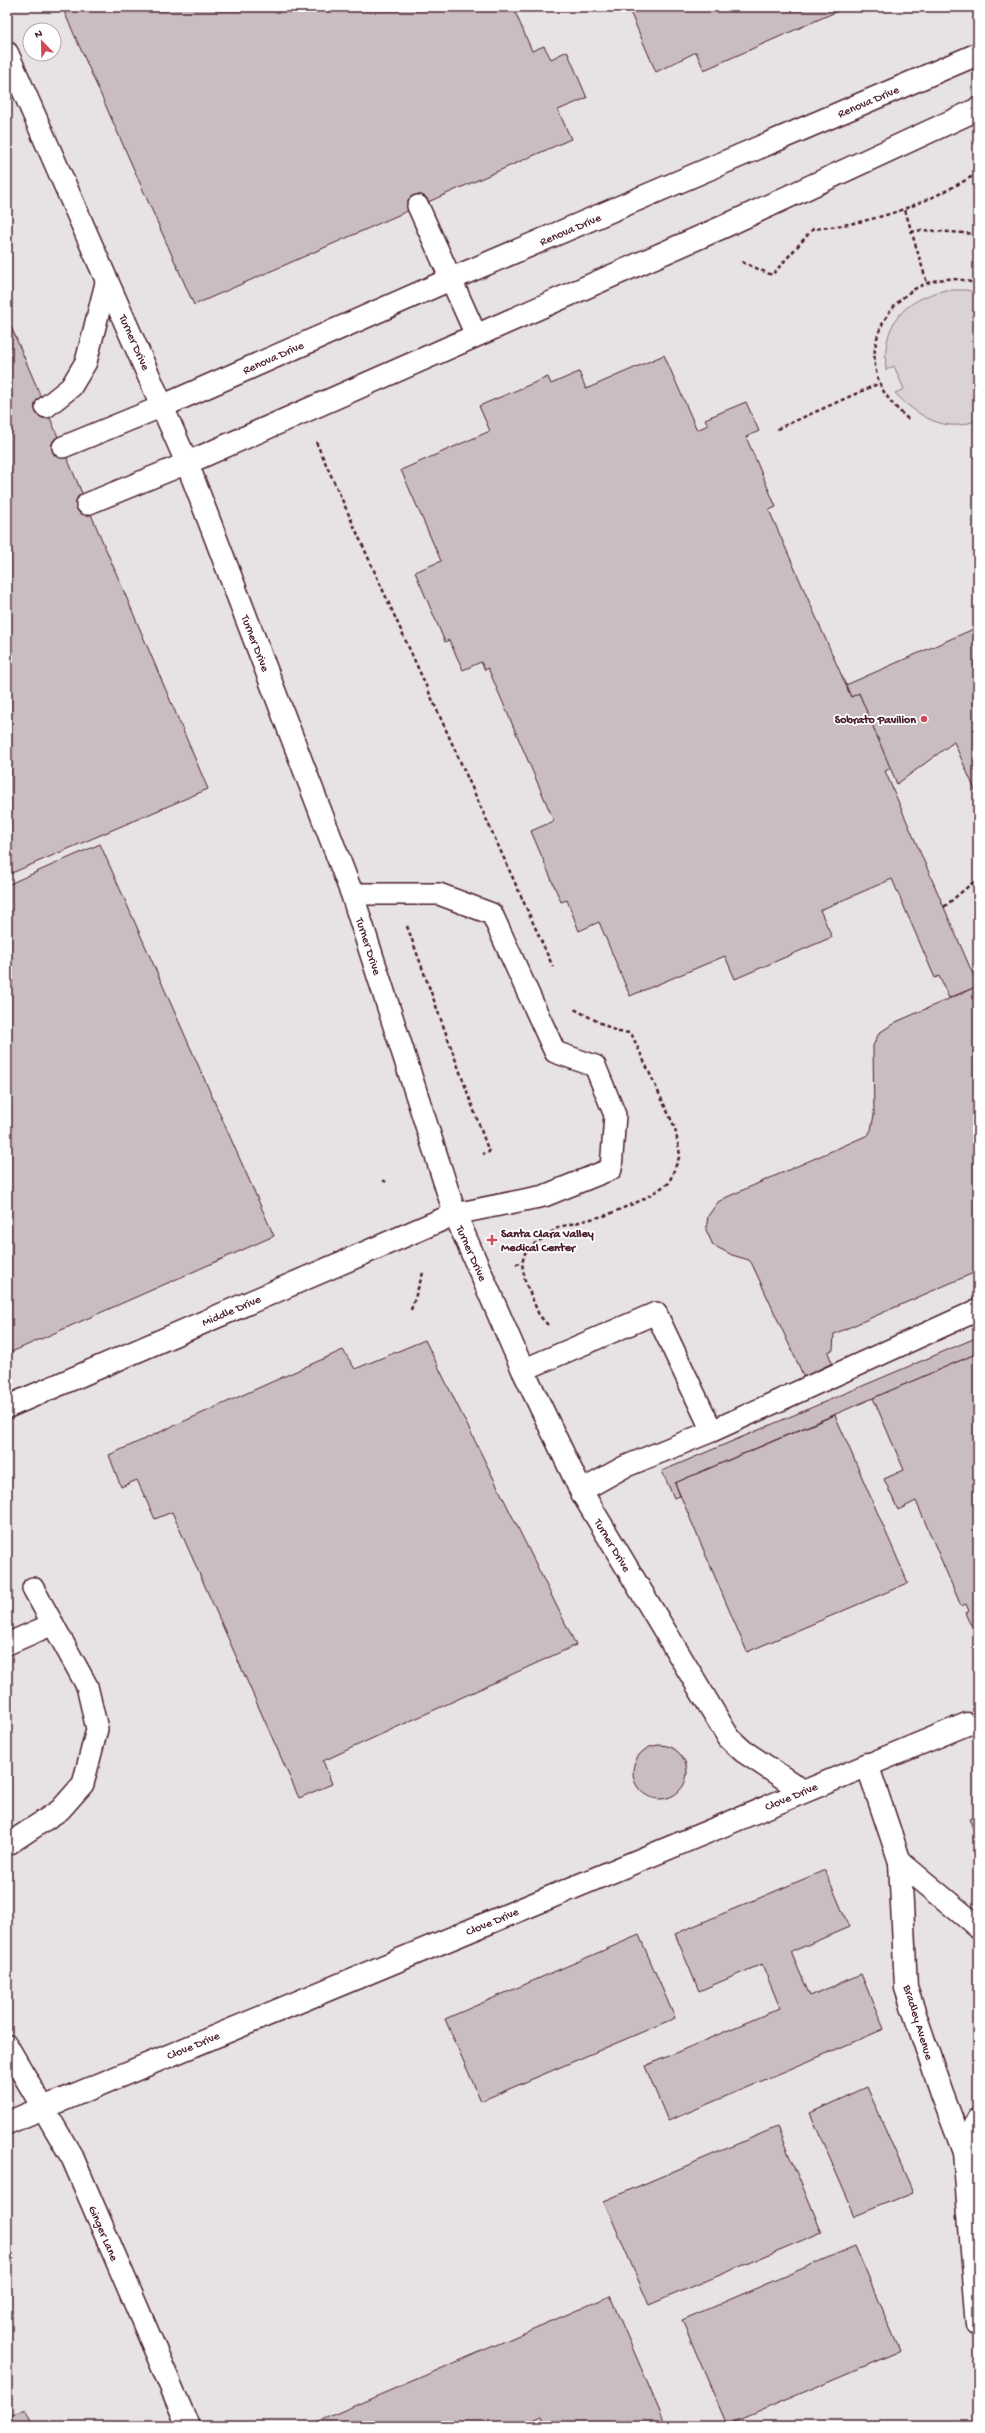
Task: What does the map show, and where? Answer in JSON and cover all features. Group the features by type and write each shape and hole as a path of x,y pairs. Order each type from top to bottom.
{"street":[{"name":"Turner Drive","path":"7,52 187,463 352,894 455,1214 523,1370 581,1491 729,1738 743,1751 803,1791"},
{"name":"Renova Drive","path":"163,406 451,279 978,54"},
{"path":"187,463 725,226 978,109"},
{"name":"Middle Drive","path":"7,1406 455,1214"},
{"name":"Clove Drive","path":"7,2123 867,1764 973,1722"},
{"name":"Bradley Avenue","path":"867,1764 900,1862 906,1988 942,2094 964,2152 978,2325"},
{"path":"900,1862 978,1927"},
{"name":"Ginger Lane","path":"7,2046 72,2159 188,2426"},
{"name":"Bradley Avenue","path":"964,2152 978,2120"}],"lane":[{"path":"418,206 476,335"},
{"path":"46,407 71,387 86,362 107,279"},
{"path":"63,447 163,406"},
{"path":"87,504 187,463"},
{"path":"352,894 439,894 492,914 554,1052 595,1066 616,1115 611,1169 544,1196 455,1214"},
{"path":"581,1491 624,1467 712,1431 978,1310"},
{"path":"523,1370 656,1313 712,1431"},
{"path":"7,1845 60,1810 83,1784 97,1729 87,1686 33,1588"},
{"path":"7,1644 53,1624"}],"path":[{"path":"742,262 772,275 813,229 847,226 905,210 978,173"},
{"path":"905,210 927,283"},
{"path":"911,232 922,230 978,234"},
{"path":"908,419 892,403 880,383 875,356 876,343 882,323 893,305 903,296 927,283 947,279 969,281 978,285"},
{"path":"777,429 880,383"},
{"path":"944,907 978,878"},
{"path":"404,918 489,1152 483,1154"},
{"path":"516,1264 522,1263"},
{"path":"411,1310 423,1273"}],"shaded area":[{"name":"Santa Clara Valley Medical Center","path":"7,7 978,7 978,2426 7,2426"},
{"path":"945,290 967,290 978,294 978,419 966,424 944,424 933,421 912,409 895,393 904,389 894,366 886,370 887,340 898,317 906,308 917,301"}],"building":[{"path":"62,7 513,7 532,51 544,46 551,59 567,51 587,98 558,110 571,139 194,305"},
{"path":"628,7 847,7 704,70 696,52 656,72"},
{"path":"7,317 208,789 7,875"},
{"path":"664,355 697,430 708,425 705,419 746,402 759,431 746,437 776,507 769,510 851,697 859,693 891,768 885,771 978,986 949,998 939,976 935,978 892,879 820,910 832,937 735,979 725,956 630,996 599,922 579,931 567,900 561,902 531,831 554,821 488,668 485,670 481,662 463,670 449,640 445,642 415,572 441,561 401,470 490,431 479,406 548,377 551,384 579,372 586,389"},
{"name":"Sobrato Pavilion","path":"978,627 978,797 954,742 897,784 859,693 851,697 846,685"},
{"path":"100,844 274,1236 7,1354 7,885"},
{"path":"978,986 978,1271 834,1334 833,1350 828,1352 832,1363 804,1377 752,1264 749,1260 732,1255 713,1245 706,1230 708,1216 718,1202 727,1197 868,1135 871,1130 874,1115 873,1046 879,1033 896,1022"},
{"path":"978,1337 978,1353 675,1483 680,1496 674,1498 662,1471"},
{"path":"425,1340 576,1645 323,1761 332,1784 299,1798 172,1512 155,1519 137,1480 121,1487 109,1455 343,1350 355,1369"},
{"path":"978,1353 978,1623 972,1626 966,1613 969,1611 966,1604 961,1606 916,1501 898,1510 884,1479 904,1470 873,1398"},
{"path":"835,1415 908,1583 747,1652 675,1483"},
{"path":"655,1745 665,1745 675,1749 683,1757 687,1767 687,1777 683,1787 675,1795 665,1799 655,1799 645,1795 637,1787 633,1777 633,1767 637,1757 645,1749"},
{"path":"978,1815 978,1839 969,1819"},
{"path":"825,1870 849,1927 791,1952 810,1996 861,1974 884,2029 668,2121 645,2066 780,2008 762,1964 699,1991 675,1934"},
{"path":"639,1935 675,2018 481,2101 445,2019"},
{"path":"867,2087 913,2192 855,2216 810,2113"},
{"path":"777,2127 822,2232 649,2305 604,2201"},
{"path":"855,2246 900,2351 727,2425 682,2320"},
{"path":"610,2296 666,2426 546,2426 542,2416 520,2426 313,2426 312,2424"},
{"path":"25,2409 33,2426 7,2426 7,2417"}],"place":[{"name":"Sobrato Pavilion","path":"924,719"},
{"name":"Santa Clara Valley Medical Center","path":"492,1240"}]}
